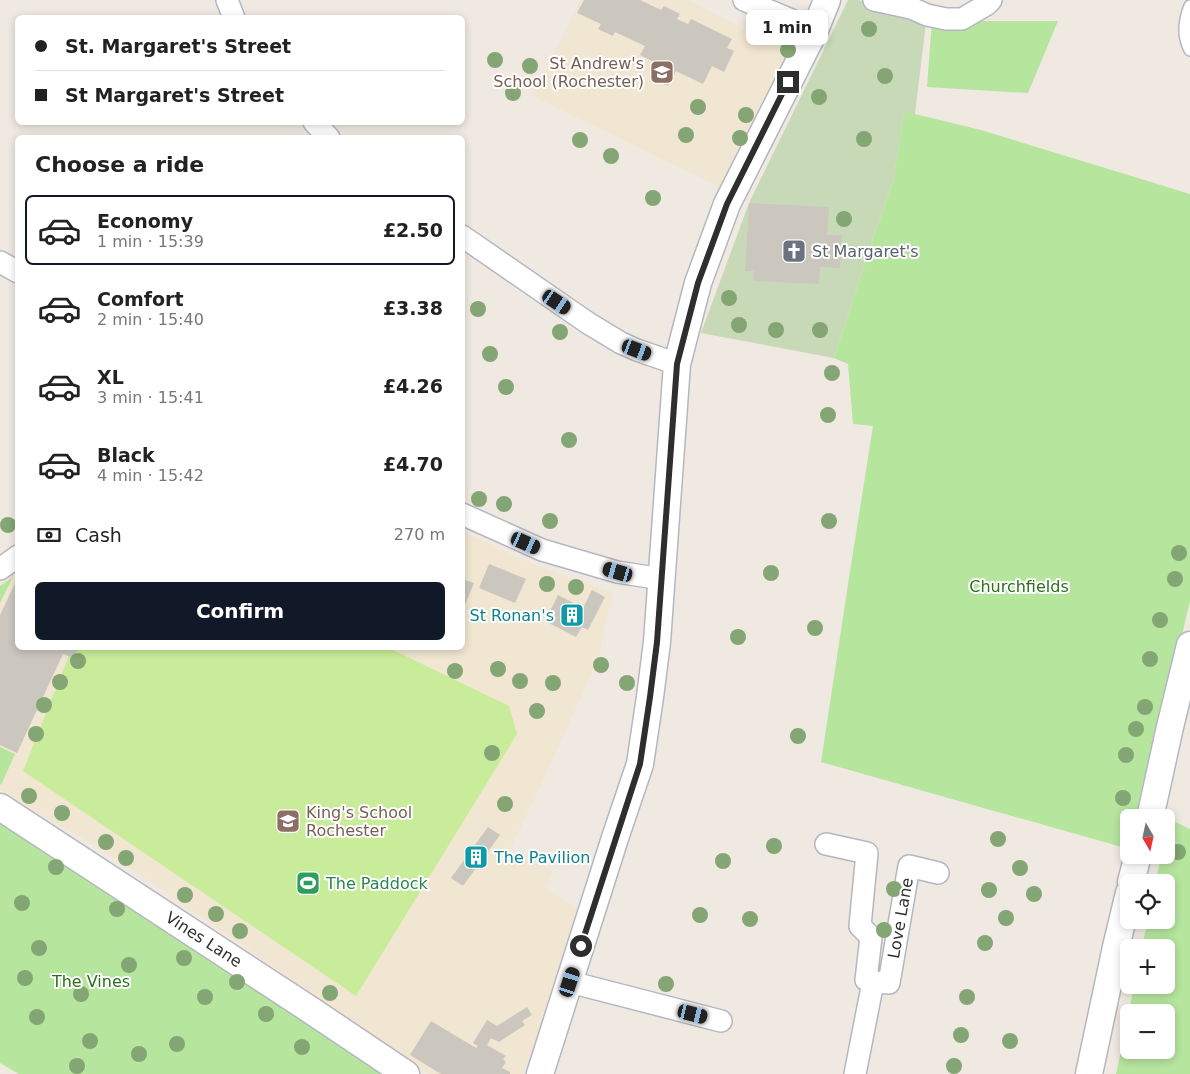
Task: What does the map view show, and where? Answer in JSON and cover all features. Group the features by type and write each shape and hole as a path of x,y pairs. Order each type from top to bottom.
{"street":[{"path":"227,0 233,15"},
{"path":"745,0 815,30"},
{"path":"540,1074 640,764 657,642 677,364 698,283 727,204 815,30 827,0"},
{"path":"874,0 913,4 927,15 944,9 962,19 986,5 990,0"},
{"path":"317,125 325,135"},
{"path":"465,238 588,323 621,343 677,364"},
{"path":"0,262 15,270"},
{"path":"465,515 542,550 618,572 662,579"},
{"path":"0,569 15,558"},
{"path":"1152,809 1190,645"},
{"name":"Vines Lane","path":"0,807 406,1074"},
{"name":"Love Lane","path":"826,844 867,853 860,926 870,937 866,980 873,982 889,983 909,866 938,873"},
{"path":"1089,1074 1120,929"},
{"path":"570,982 721,1020"},
{"name":"Love Lane","path":"855,1074 873,982"}],"lane":[{"path":"1190,6 1184,35 1190,50"}],"shaded area":[{"name":"St Andrew's School (Rochester)","path":"581,0 688,0 742,28 792,48 724,189 533,96"},
{"name":"King's School Rochester","path":"465,533 538,566 613,593 599,657 509,851 552,871 546,888 583,913 547,1017 523,1074 429,1074 120,861 0,790 0,582 15,571 15,650 465,650"}],"green space":[{"path":"848,0 858,0 927,15 915,114 904,113 893,182 834,358 701,333 749,203"},
{"path":"932,21 1058,21 1028,93 927,87"},
{"name":"Churchfields","path":"904,112 981,130 1190,194 1190,601 1141,809 1120,809 1120,846 821,762 873,426 853,424 848,364 834,358 893,182"},
{"path":"13,577 0,603 0,586"},
{"name":"The Paddock","path":"71,650 393,650 509,706 517,734 356,996 23,771"},
{"path":"0,747 15,754 1,785 0,784"},
{"name":"The Vines","path":"0,818 386,1074 19,1074 0,1063"},
{"path":"1175,822 1190,829 1190,1074 1116,1074 1120,1055 1120,1059 1175,1059 1175,1004 1130,1004 1132,994 1175,994 1175,939 1144,939 1146,929 1175,929 1175,874 1157,874 1159,864 1175,864"}],"building":[{"path":"584,0 640,0 661,10 664,6 680,14 677,19 688,24 691,19 732,39 727,48 734,51 724,72 712,66 703,84 676,71 668,86 651,77 658,64 640,55 645,46 615,32 613,36 598,29 601,24 577,13"},
{"name":"St Margaret's","path":"749,203 829,207 827,235 842,235 840,268 820,267 819,284 753,281 754,271 745,271"},
{"path":"489,564 526,579 515,603 479,588"},
{"path":"465,580 474,583 465,605"},
{"path":"15,583 15,650 77,650 73,658 63,654 17,753 0,745 0,615"},
{"name":"St Ronan's","path":"592,590 605,597 588,630 582,627 576,637 545,621 558,595 583,608"},
{"name":"The Pavilion","path":"488,827 500,835 463,886 451,878"},
{"path":"527,1007 532,1015 522,1021 525,1025 499,1042 491,1038 487,1045 506,1056 503,1059 506,1062 502,1068 510,1072 510,1074 441,1074 410,1055 431,1021 476,1048 478,1046 473,1043 487,1020 497,1026"}],"place":[{"name":"St Andrew's School (Rochester)","path":"662,72"},
{"name":"St Margaret's","path":"794,251"},
{"name":"St Ronan's","path":"572,615"},
{"name":"King's School Rochester","path":"288,821"},
{"name":"The Pavilion","path":"476,857"},
{"name":"The Paddock","path":"308,883"}],"route":[{"path":"581,946 640,764 657,642 677,364 698,283 727,204 788,82"}]}
